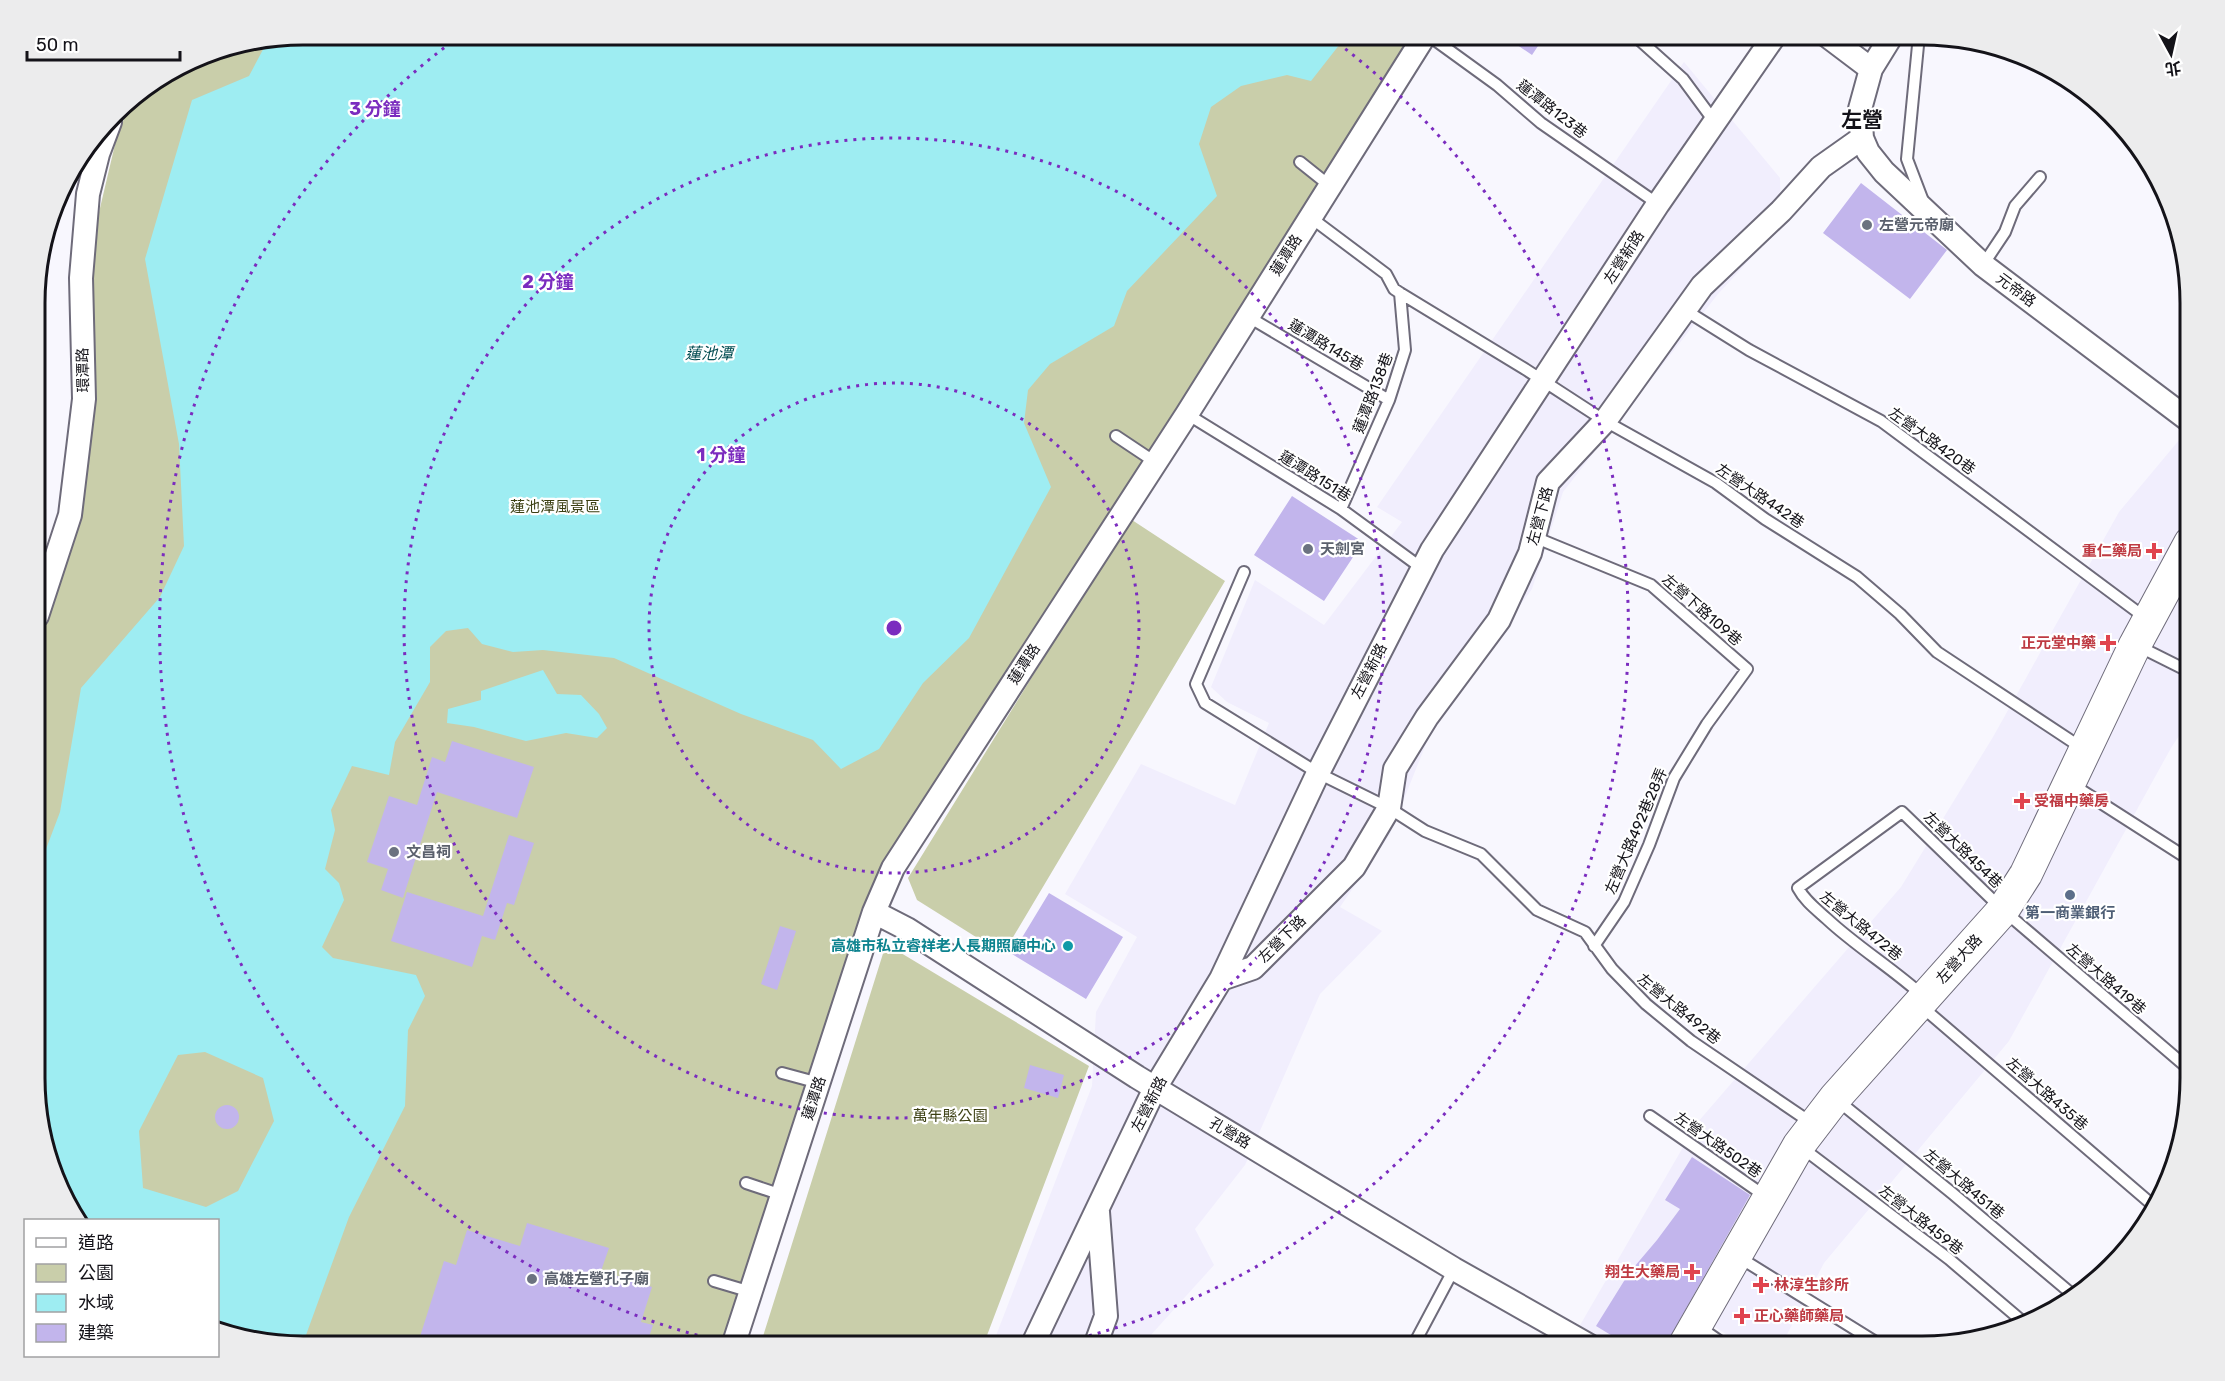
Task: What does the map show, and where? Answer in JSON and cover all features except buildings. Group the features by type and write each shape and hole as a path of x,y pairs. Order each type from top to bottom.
{"street":[{"name":"蓮潭路","path":"736,1336 874,912 893,868 1187,414 1419,45"},
{"name":"左營新路","path":"1037,1336 1155,1088 1221,979 1318,773 1397,614 1432,550 1658,204 1767,45"},
{"path":"1841,45 1870,69"},
{"path":"1862,138 1860,109 1870,69 1885,45"},
{"name":"元帝路","path":"1862,138 1868,152 1884,172 1983,265 2180,413"},
{"name":"左營下路","path":"1221,979 1252,968 1353,867 1389,808 1395,769 1427,717 1498,620 1530,553 1548,482 1605,421 1702,286 1781,211 1821,167 1862,138"},
{"name":"環潭路","path":"45,592 70,515 84,399 81,278 88,194 103,140"},
{"name":"左營大路","path":"1700,1336 1736,1255 1806,1135 1835,1098 2003,910 2026,874 2141,632 2180,561"},
{"name":"孔營路","path":"874,912 907,929 1155,1088 1454,1269 1572,1336"},
{"path":"1098,1210 1106,1316 1099,1336"}],"lane":[{"name":"蓮潭路123巷","path":"1441,45 1497,85 1541,123 1658,204"},
{"path":"1646,45 1683,79 1714,121"},
{"path":"1918,45 1907,159 1927,212"},
{"path":"1300,162 1330,186"},
{"path":"1983,265 2005,232 2015,206 2040,177"},
{"path":"1310,217 1386,274 1394,289 1400,293"},
{"name":"左營大路442巷","path":"1400,293 1605,421 1716,483 1765,519 1857,577 1900,614 1937,652 2085,750"},
{"name":"蓮潭路138巷","path":"1341,509 1389,400 1405,350 1400,293"},
{"name":"左營大路420巷","path":"1685,310 1749,350 1881,421 2180,664"},
{"name":"蓮潭路145巷","path":"1247,316 1389,400"},
{"name":"蓮潭路151巷","path":"1187,414 1341,509 1423,569"},
{"path":"1116,435 1155,462"},
{"name":"左營下路109巷","path":"1534,537 1652,585 1747,669"},
{"name":"左營大路492巷","path":"1244,572 1196,684 1205,703 1318,773 1389,808 1425,831 1480,854 1537,910 1585,932 1629,988 1806,1135"},
{"name":"左營大路492巷28弄","path":"1594,946 1624,902 1649,845 1674,778 1707,724 1747,669"},
{"path":"2070,784 2180,854"},
{"name":"左營大路454巷","path":"1902,812 2003,910"},
{"name":"左營大路472巷","path":"1902,812 1798,888 1804,899 1848,938 1905,980 1921,1001"},
{"name":"左營大路419巷","path":"2003,910 2180,1062"},
{"name":"左營大路435巷","path":"1921,1001 2148,1201"},
{"path":"782,1073 819,1083"},
{"name":"左營大路451巷","path":"1835,1098 2068,1290"},
{"name":"左營大路502巷","path":"1650,1116 1768,1198"},
{"name":"左營大路459巷","path":"1806,1135 2018,1317"},
{"path":"746,1183 782,1195"},
{"path":"1736,1255 1864,1336"},
{"path":"1418,1336 1454,1269"},
{"path":"714,1281 751,1293"}],"shaded area":[{"path":"1684,62 1780,178 1781,226 1718,294 1563,492 1532,589 1473,670 1428,739 1390,834 1340,907 1382,931 1320,994 1245,1165 1195,1229 1214,1265 1150,1336 996,1336 1092,1086 1096,1012 1137,937 1065,894 1141,764 1235,805 1269,723 1227,702 1211,687 1255,580 1324,625 1402,522 1377,507"},
{"path":"2180,439 2180,734 2009,1041 1824,1263 1786,1336 1729,1336 1691,1312 1674,1336 1574,1336 1697,1123 1901,887 1993,737 2119,512"}],"green space":[{"name":"蓮池潭","path":"303,45 1414,45 878,878 729,1336 303,1336 253,1331 219,1322 219,1219 88,1219 72,1192 54,1145 47,1112 45,1078 45,621 68,549 91,330 96,225 117,136 125,117 133,109 174,80 220,59 269,47"},
{"path":"1132,520 1225,581 1003,954 917,900 908,878"},
{"name":"萬年縣公園","path":"886,944 1089,1066 987,1336 763,1336"}],"water":[{"name":"蓮池潭","path":"303,45 1339,45 1311,81 1287,75 1241,86 1211,107 1199,144 1217,196 1127,291 1114,326 1050,364 1028,390 1024,423 1051,487 969,638 923,683 879,749 841,769 813,740 741,714 614,658 543,650 513,652 482,644 468,628 446,631 430,647 430,682 395,742 389,775 352,766 331,810 335,830 325,869 339,883 344,900 322,947 333,958 416,975 425,996 408,1030 405,1106 349,1217 306,1336 269,1334 219,1322 219,1219 88,1219 65,1177 54,1145 47,1112 45,1078 45,852 60,812 81,688 160,597 184,546 179,444 145,259 192,100 249,76 264,48","holes":["205,1052 263,1078 274,1121 238,1191 206,1207 143,1188 139,1131 178,1055"]},
{"path":"543,670 557,694 581,695 599,714 607,728 597,738 566,733 526,741 474,727 447,723 448,709 481,700 481,691"}],"place":[{"name":"左營元帝廟","path":"1867,225"},
{"name":"天劍宮","path":"1308,549"},
{"name":"重仁藥局","path":"2154,551"},
{"name":"正元堂中藥","path":"2108,643"},
{"name":"受福中藥房","path":"2022,801"},
{"name":"文昌祠","path":"394,852"},
{"name":"第一商業銀行","path":"2070,895"},
{"name":"高雄市私立睿祥老人長期照顧中心","path":"1068,946"},
{"name":"翔生大藥局","path":"1692,1272"},
{"name":"高雄左營孔子廟","path":"532,1279"},
{"name":"林淳生診所","path":"1761,1285"},
{"name":"正心藥師藥局","path":"1742,1316"}],"district":[{"name":"左營","path":"1862,120"}],"park label":[{"name":"蓮池潭風景區","path":"555,507"}]}
